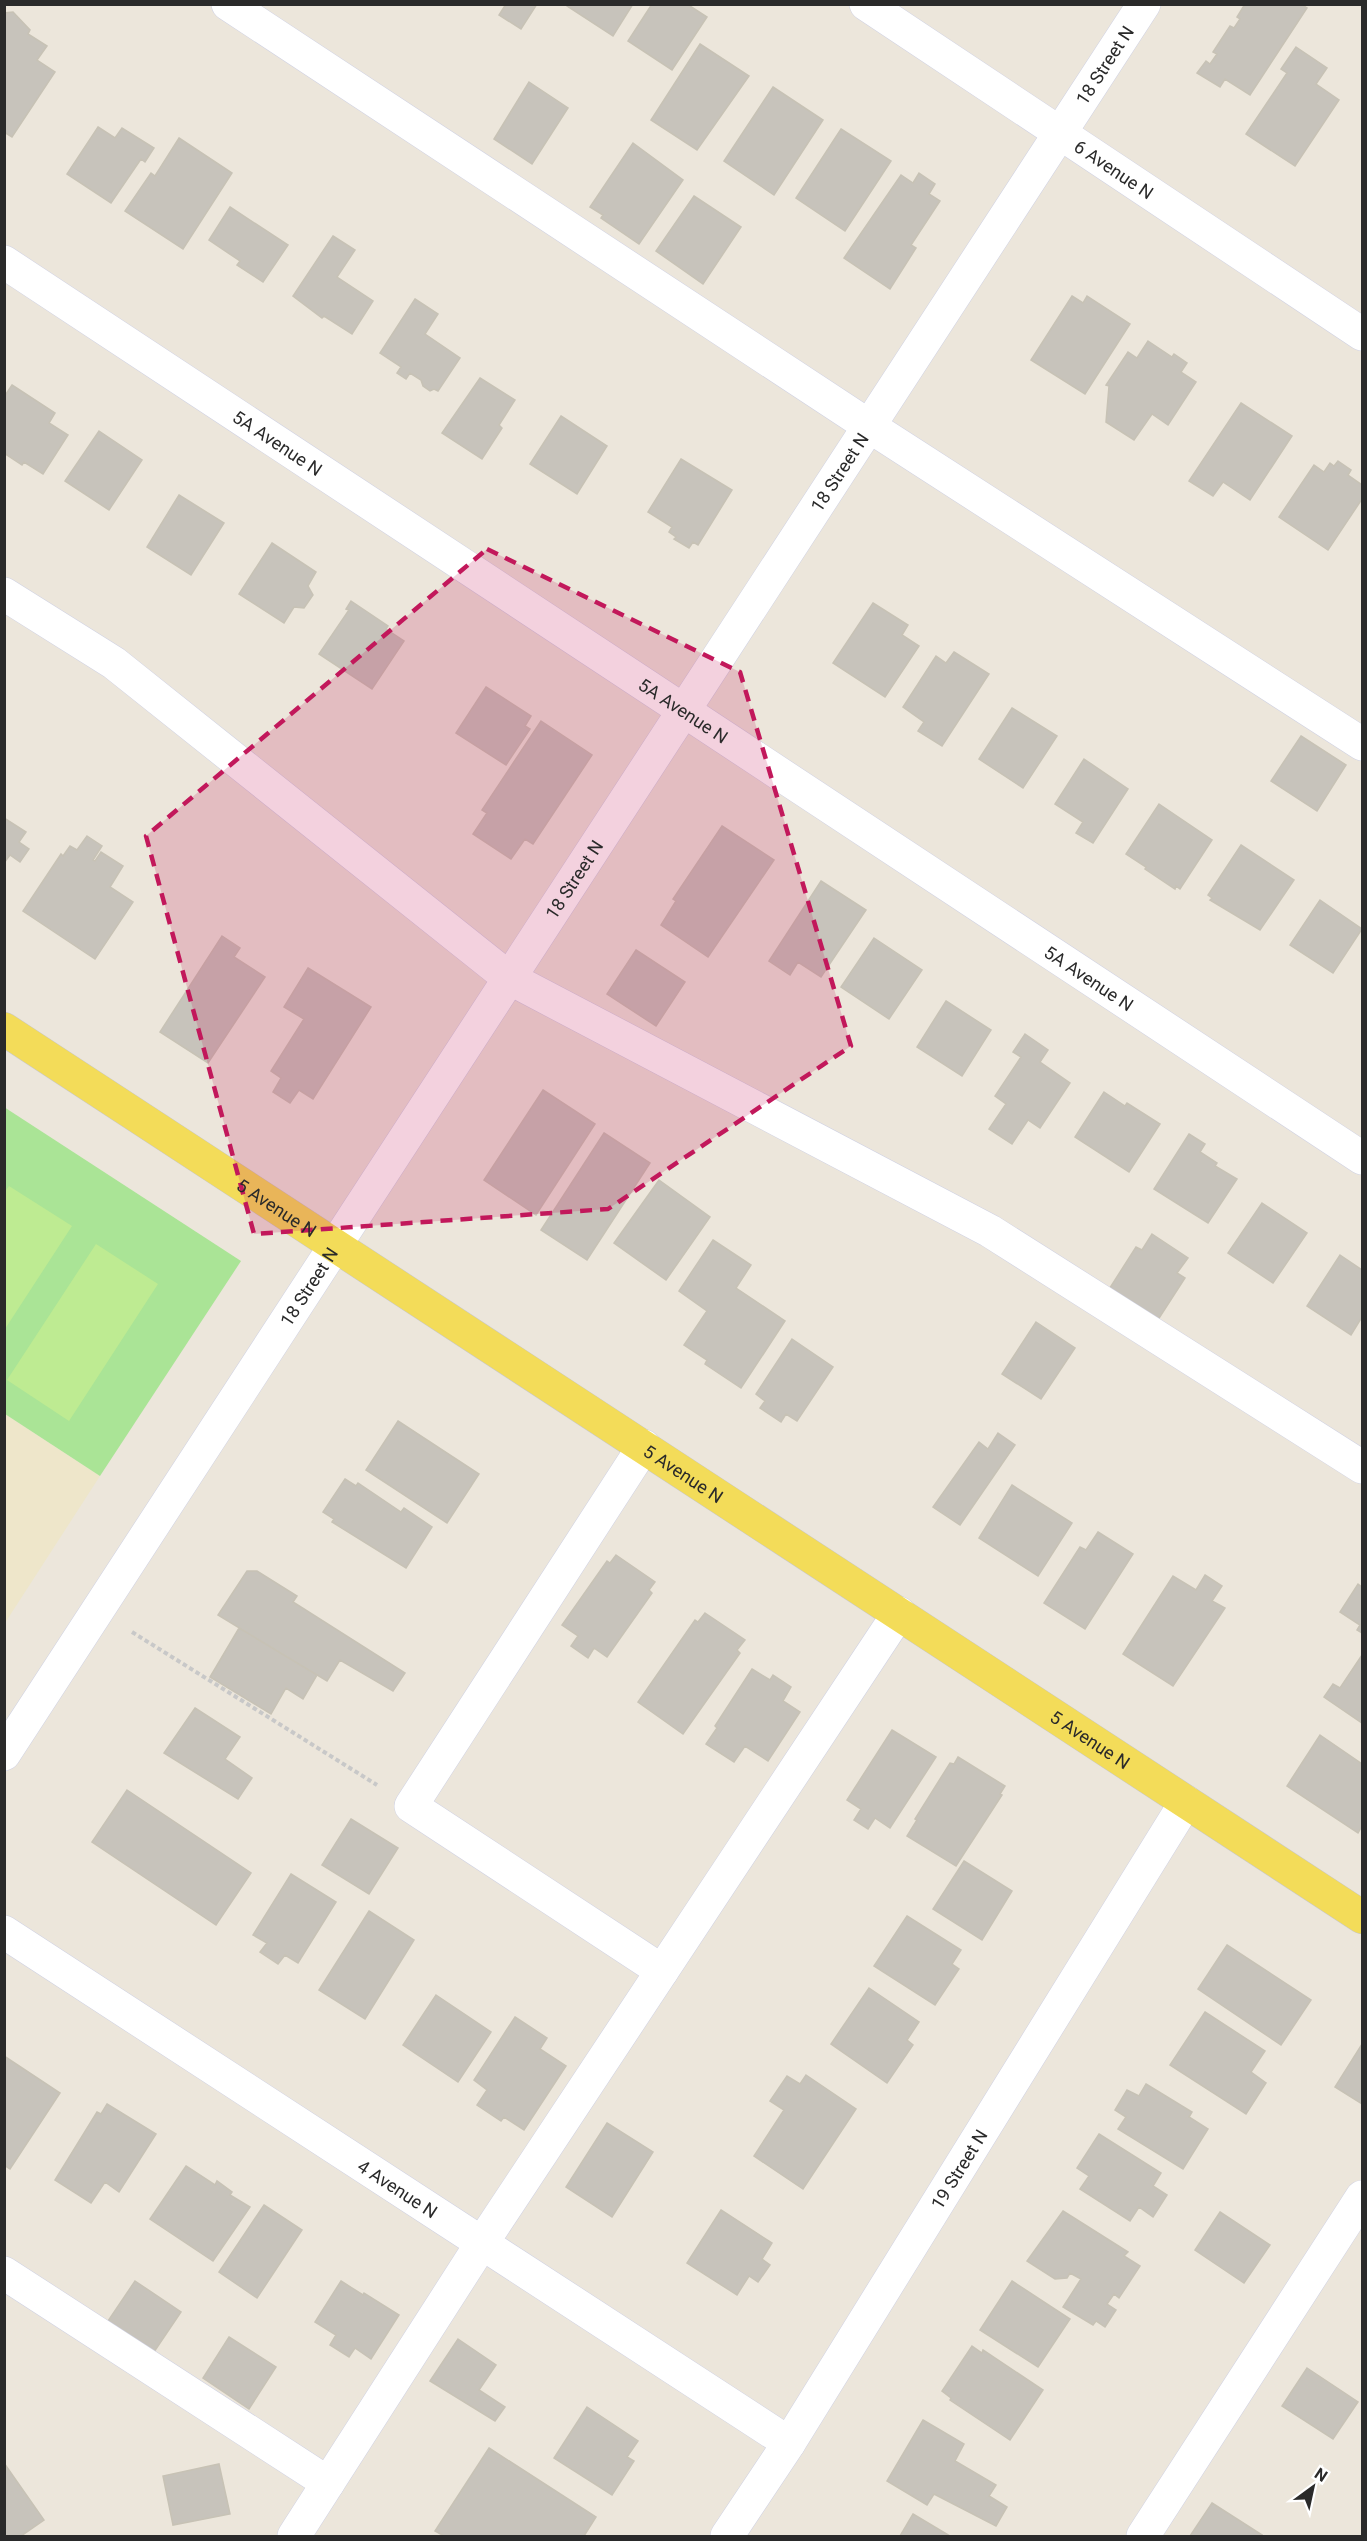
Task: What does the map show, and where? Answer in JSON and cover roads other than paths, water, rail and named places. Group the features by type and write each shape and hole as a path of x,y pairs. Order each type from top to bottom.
{"main road":[{"name":"5 Avenue N","path":"4,1029 1362,1917"}],"street":[{"path":"228,4 869,426 1362,744"},
{"name":"6 Avenue N","path":"866,4 1362,334"},
{"name":"18 Street N","path":"4,1754 1144,4"},
{"name":"5A Avenue N","path":"4,262 1362,1158"},
{"path":"4,594 114,663 509,978 990,1231 1362,1467"},
{"path":"644,1446 411,1806 662,1971"},
{"path":"294,2536 482,2243 899,1613"},
{"name":"19 Street N","path":"728,2536 789,2443 1186,1802"},
{"name":"4 Avenue N","path":"4,1932 789,2443"},
{"path":"1143,2536 1362,2197"},
{"path":"4,2273 328,2483"}]}
